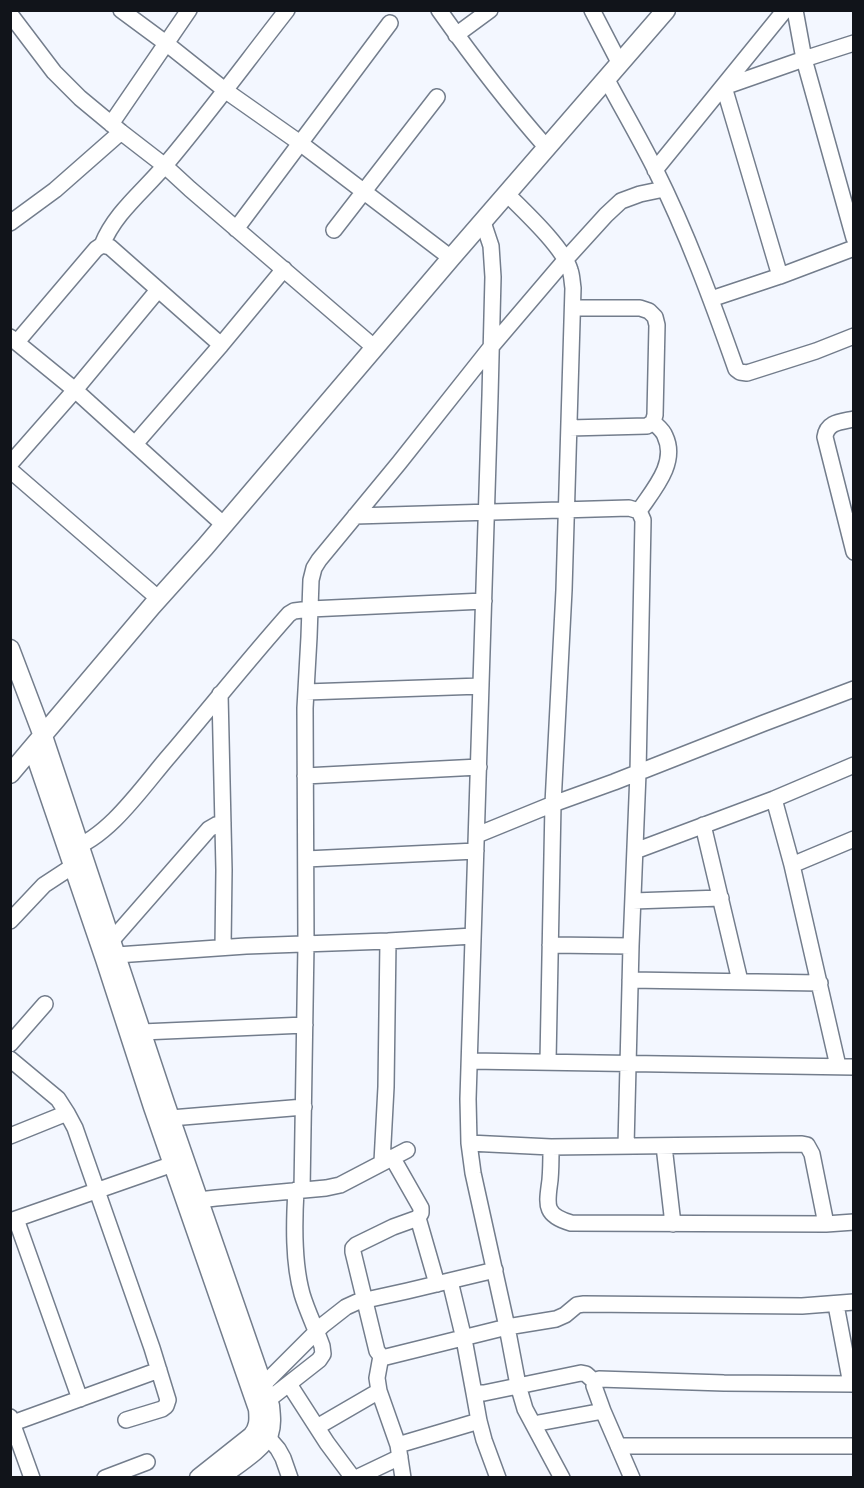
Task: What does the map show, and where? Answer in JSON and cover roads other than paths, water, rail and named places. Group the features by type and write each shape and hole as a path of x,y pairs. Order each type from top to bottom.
{"street":[{"path":"122,10 226,91 300,143 452,258"},
{"path":"10,223 55,190 116,128 189,10"},
{"path":"224,525 75,390 14,339 102,245 112,224 165,166 226,91 287,10"},
{"path":"439,10 519,116 547,148"},
{"path":"456,35 490,10"},
{"path":"592,10 620,64"},
{"path":"10,774 666,10"},
{"path":"655,170 785,10"},
{"path":"795,10 804,59 854,238"},
{"path":"10,14 54,72 80,98 165,166 375,348"},
{"path":"236,228 390,23"},
{"path":"724,87 854,43"},
{"path":"606,80 664,189 711,299 736,369 747,373 854,336"},
{"path":"724,87 780,276"},
{"path":"334,230 436,97"},
{"path":"260,1392 289,1384 319,1360 323,1354 317,1331 302,1295 297,1272 295,1215 299,1190 304,1107 306,692 311,580 314,568 491,347 606,215 621,201 664,189"},
{"path":"507,194 566,259 571,271 573,308 564,590 553,804 548,1061"},
{"path":"483,222 491,246 493,277 469,1143 473,1173 518,1385 525,1409 562,1478"},
{"path":"102,245 110,248 221,345"},
{"path":"711,299 854,248"},
{"path":"135,444 284,269"},
{"path":"10,464 158,290"},
{"path":"569,428 647,426 653,422 655,415 657,336 655,317 649,310 640,308 573,308"},
{"path":"854,419 831,425 826,430 825,437 854,552"},
{"path":"639,511 661,479 668,461 669,448 664,434 653,422"},
{"path":"10,470 159,599"},
{"path":"356,516 629,507 639,511 643,520 627,1146"},
{"path":"10,921 74,854 97,836 123,810 289,614 310,609 484,602"},
{"path":"10,649 173,1164 193,1202"},
{"path":"306,692 481,686"},
{"path":"477,835 854,689"},
{"path":"220,694 223,947"},
{"path":"635,851 774,799 854,765"},
{"path":"305,776 479,768"},
{"path":"470,1061 846,1067 820,983 774,799"},
{"path":"114,947 209,830 223,823"},
{"path":"703,825 740,981"},
{"path":"792,865 853,839"},
{"path":"306,859 476,851"},
{"path":"74,854 114,947 171,1118 193,1202 260,1392 270,1407 272,1420 263,1432 261,1445 219,1478"},
{"path":"633,902 721,898"},
{"path":"114,947 223,947 474,936"},
{"path":"388,941 387,1159 421,1208 421,1213 418,1218 393,1227 354,1248 353,1252 377,1351 381,1356 386,1357 507,1327 556,1319 566,1315 577,1305 584,1304 802,1306 854,1302"},
{"path":"550,945 631,946"},
{"path":"630,980 820,983"},
{"path":"10,1044 45,1004"},
{"path":"142,1032 305,1025"},
{"path":"10,1059 57,1099 75,1128 159,1370 168,1400 166,1406 126,1420"},
{"path":"171,1118 304,1107"},
{"path":"10,1136 67,1113"},
{"path":"469,1143 551,1147 794,1143 807,1146 812,1154 826,1224"},
{"path":"664,1146 673,1224"},
{"path":"551,1147 547,1203 550,1213 559,1220 571,1223 826,1224 854,1222"},
{"path":"193,1202 340,1185 407,1150"},
{"path":"80,1399 14,1220 173,1164"},
{"path":"418,1218 464,1338 479,1421 498,1478"},
{"path":"260,1392 317,1331 346,1307 365,1300 495,1270"},
{"path":"595,1382 599,1379 852,1384 836,1305"},
{"path":"381,1356 377,1378 379,1391 399,1451 402,1478"},
{"path":"32,1478 12,1420 80,1399 159,1370"},
{"path":"474,1394 581,1373 586,1374 595,1382"},
{"path":"595,1382 594,1386 603,1411 632,1478"},
{"path":"289,1384 327,1443 360,1477 399,1451 479,1421"},
{"path":"317,1427 379,1391"},
{"path":"533,1424 603,1411"},
{"path":"199,1478 256,1431 263,1432 278,1449 290,1478"},
{"path":"618,1446 854,1446"},
{"path":"105,1478 147,1462"}]}
